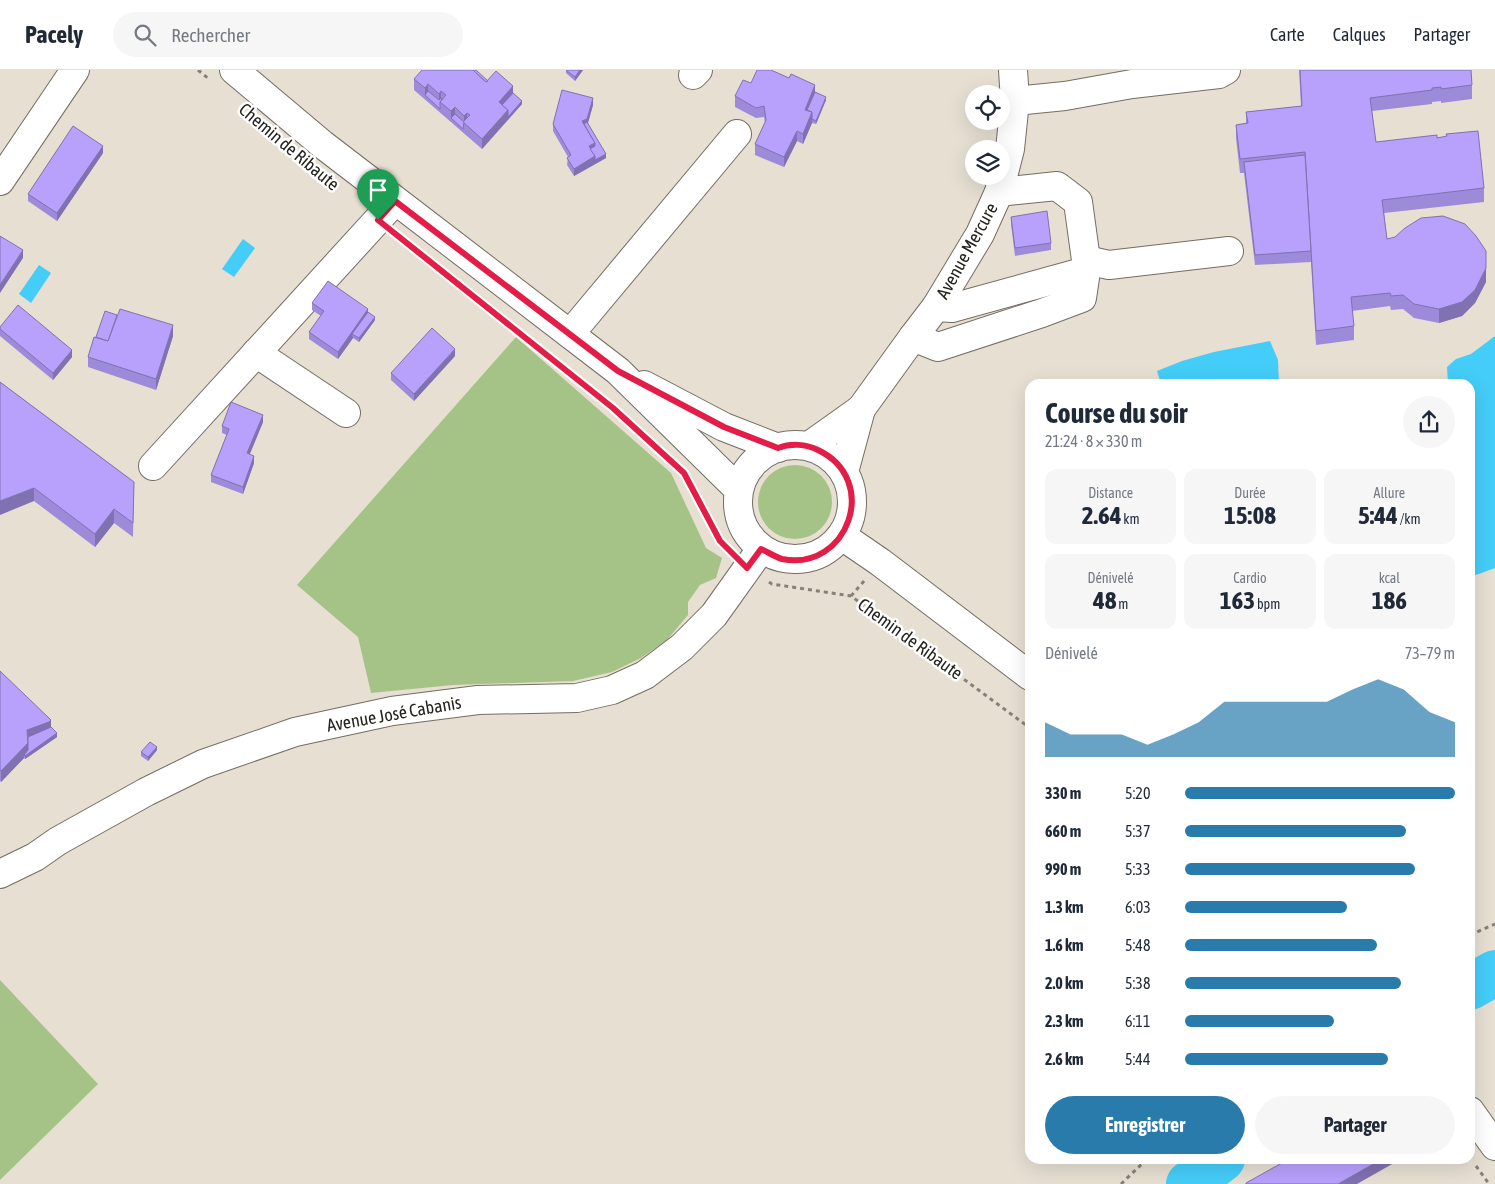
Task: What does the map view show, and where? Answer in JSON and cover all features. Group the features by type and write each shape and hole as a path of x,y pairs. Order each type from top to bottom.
{"street":[{"path":"0,181 75,70"},
{"name":"Avenue Mercure","path":"809,446 861,409 936,307 980,234 999,192 1010,149 1015,102 1014,70"},
{"path":"1015,102 1066,96 1132,84 1219,74 1226,70"},
{"name":"Chemin de Ribaute","path":"223,76 322,144 618,371 738,489"},
{"path":"570,334 738,134"},
{"path":"913,337 938,347 1082,298 1086,265 1078,202 1057,186 999,192"},
{"path":"153,466 395,201"},
{"path":"936,307 952,308 1086,265 1110,265 1229,250"},
{"path":"256,353 346,413"},
{"name":"Chemin de Ribaute","path":"618,371 724,427 778,448"},
{"name":"Avenue Mercure","path":"844,472 861,409"},
{"path":"786,445 809,446 829,455 844,472 852,493 851,515 842,536 826,551 804,559 754,559 738,512 738,489 748,469 764,453 786,445"},
{"path":"842,536 880,562 1025,672"},
{"name":"Avenue José Cabanis","path":"0,874 35,857 58,841 146,792 203,764 295,732 392,711 478,700 577,698 612,690 645,676 682,647 714,615 754,559"},
{"path":"1475,1119 1495,1146"}],"path":[{"path":"198,70 223,76"},
{"path":"469,293 613,408 641,434"},
{"name":"Chemin de Ribaute","path":"684,473 720,541 754,559 772,584 851,596 1025,724"},
{"path":"1475,933 1495,924"},
{"path":"1121,1184 1142,1164"},
{"path":"1475,1164 1489,1184"}],"green space":[{"path":"516,337 671,473 706,548 722,558 716,578 700,585 688,602 688,615 667,640 641,658 612,672 573,681 453,685 371,693 358,637 297,585"},
{"path":"795,465 816,471 826,481 832,502 826,523 816,533 795,539 774,533 764,523 758,502 764,481 774,471"},
{"path":"0,980 98,1084 0,1180"}],"water":[{"path":"243,239 255,248 234,277 222,269"},
{"path":"39,265 51,273 31,303 19,294"},
{"path":"1495,336 1495,568 1475,575 1475,379 1448,379 1447,367 1456,359 1471,354"},
{"path":"1270,341 1278,360 1279,379 1159,379 1157,371 1182,361 1214,352"}],"building":[{"path":"422,70 473,70 486,82 496,71 513,86 499,102 508,110 482,139 463,122 470,115 467,113 464,116 455,107 451,111 440,102 446,95 441,91 439,94 428,84 425,88 414,79"},
{"path":"473,70 476,70 488,81 486,82"},
{"path":"566,70 580,70 575,77"},
{"path":"757,70 771,70 789,78 791,74 815,85 805,110 812,112 803,134 797,131 784,157 755,144 766,120 764,106 756,108 735,96 743,80 751,83"},
{"path":"1300,70 1471,70 1472,85 1441,89 1441,87 1432,88 1432,90 1370,98 1376,142 1437,135 1437,138 1447,136 1446,134 1478,131 1484,188 1382,200 1387,239 1395,237 1421,218 1443,216 1465,224 1476,236 1486,251 1486,268 1475,290 1462,302 1439,309 1414,304 1403,295 1391,296 1390,293 1351,297 1354,326 1316,331 1305,152 1240,159 1236,125 1248,123 1246,112 1302,106"},
{"path":"562,90 593,98 587,119 582,121 595,143 589,146 595,156 574,169 567,158 571,155 553,124"},
{"path":"428,91 439,100 442,99 440,109 425,95"},
{"path":"815,92 826,97 816,121 812,119 812,112 807,110"},
{"path":"513,93 522,101 508,117 508,110 502,105"},
{"path":"455,114 464,122 463,129 451,118"},
{"path":"587,122 606,154 595,160 595,156 590,149 595,146 595,143 584,124"},
{"path":"73,126 103,146 57,213 28,194"},
{"path":"1305,155 1311,251 1255,255 1244,162"},
{"path":"1047,211 1051,243 1015,248 1011,217"},
{"path":"0,236 23,250 0,285"},
{"path":"328,281 368,309 338,352 309,332 324,311 312,303"},
{"path":"18,305 72,350 53,373 0,329"},
{"path":"120,309 173,325 156,379 88,357 94,337 108,341"},
{"path":"105,311 117,315 108,341 96,337"},
{"path":"368,312 375,317 359,338 352,334"},
{"path":"432,328 455,349 414,394 391,373"},
{"path":"0,382 134,482 133,523 114,509 95,534 34,488 0,501"},
{"path":"231,402 263,415 247,453 254,456 243,487 211,475 229,429 222,426"},
{"path":"0,671 51,720 27,730 28,743 1,771 0,770"},
{"path":"51,727 57,733 25,756 28,750 28,737"},
{"path":"150,742 157,747 148,757 141,752"},
{"path":"1280,1164 1373,1164 1338,1184 1246,1183"}],"waterway":[{"path":"1475,984 1495,973"},
{"path":"1189,1184 1215,1164"}],"route":[{"path":"395,201 618,371 724,427 778,448 786,445 809,446 829,455 844,472 852,493 851,515 842,536 826,551 804,559 782,558 761,549 747,568 720,541 684,473 613,408 378,220 395,201"}]}
